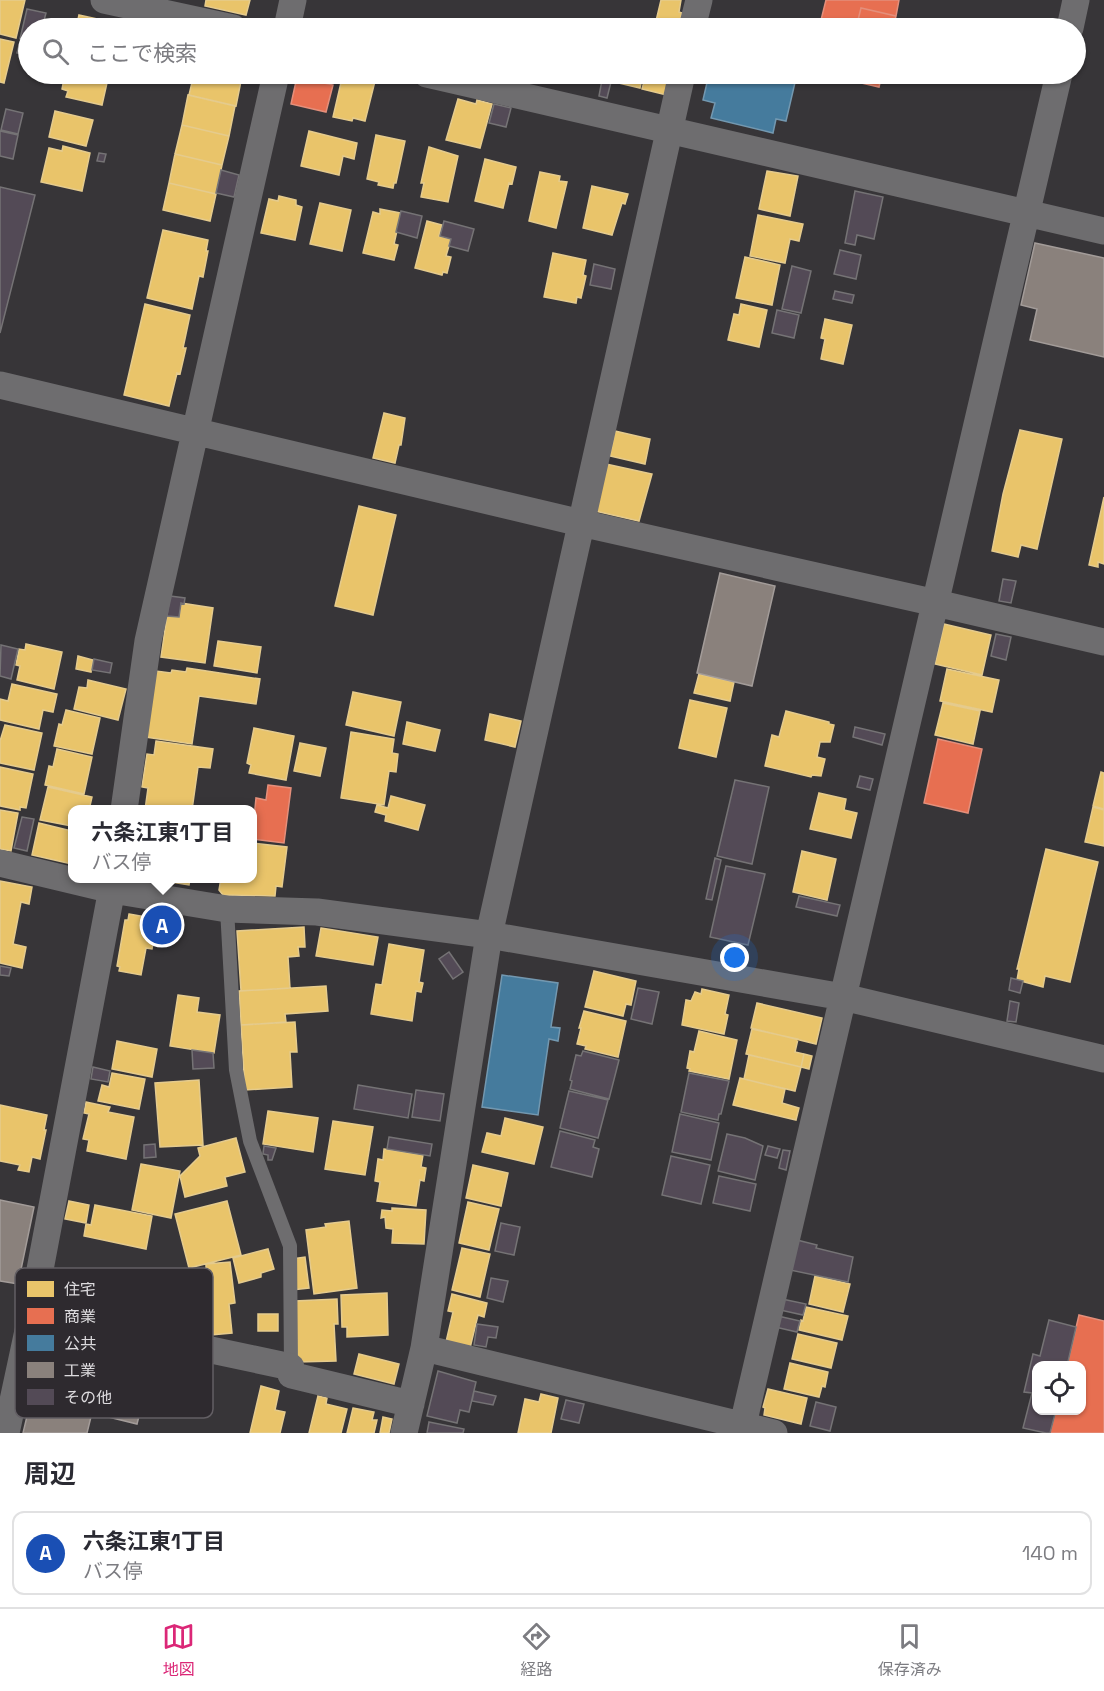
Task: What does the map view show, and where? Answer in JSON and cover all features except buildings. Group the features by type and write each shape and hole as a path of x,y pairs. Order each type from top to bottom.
{"street":[{"path":"104,0 187,18"},
{"path":"289,18 293,0"},
{"path":"694,18 699,0"},
{"path":"1072,18 1076,0"},
{"path":"125,805 148,641 274,84"},
{"path":"470,84 1104,231"},
{"path":"404,1433 424,1348 489,935 680,84"},
{"path":"742,1429 1057,84"},
{"path":"0,385 581,523 1104,642"},
{"path":"0,863 68,876"},
{"path":"40,1268 113,884 226,909 317,912 489,935 843,997 1104,1059"},
{"path":"424,1348 742,1429 774,1433"},
{"path":"213,1350 291,1367 291,1375 411,1404"},
{"path":"6,1433 15,1391"}],"lane":[{"path":"226,909 236,1070 250,1141 291,1246 291,1367"}],"place":[{"name":"六条江東1丁目","path":"162,925"}]}
